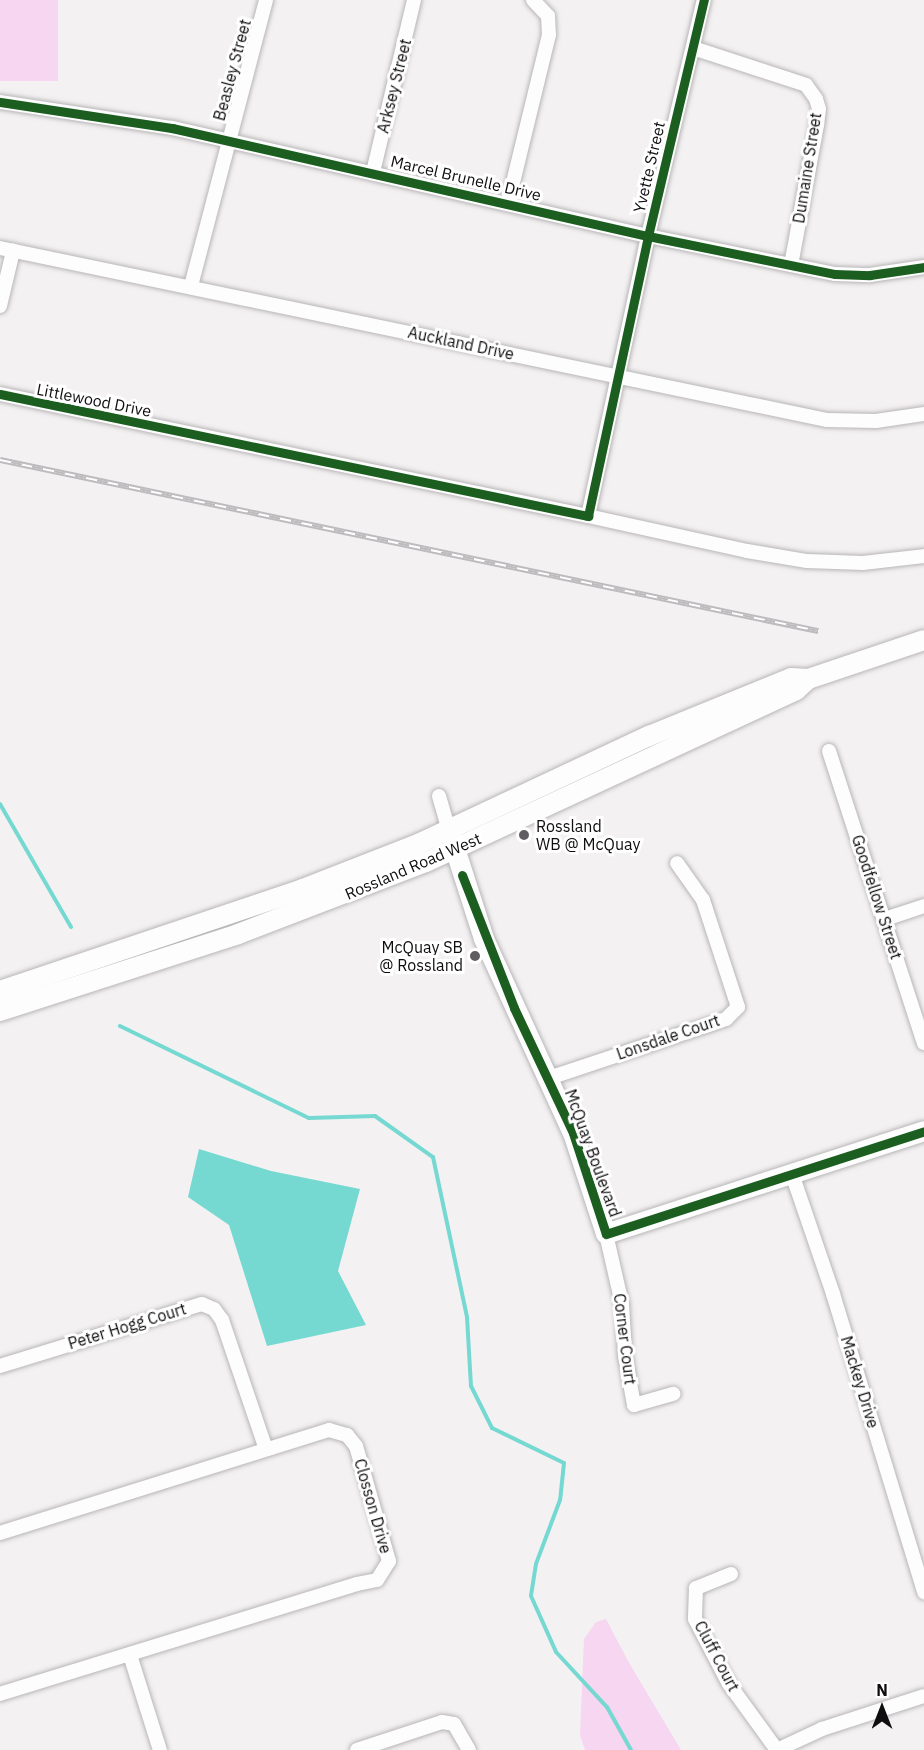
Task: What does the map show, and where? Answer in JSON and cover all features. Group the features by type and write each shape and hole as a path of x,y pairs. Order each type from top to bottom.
{"main road":[{"name":"Rossland Road West","path":"0,1011 289,916 451,839 619,750 790,678 808,679 924,640"},
{"name":"Rossland Road West","path":"0,991 451,839"},
{"name":"McQuay Boulevard","path":"451,839 484,939 573,1133 606,1234 924,1131"}],"street":[{"name":"Beasley Street","path":"191,286 266,0"},
{"name":"Arksey Street","path":"373,172 414,0"},
{"path":"508,203 549,35 548,16 534,0"},
{"name":"Yvette Street","path":"588,516 648,236 704,0"},
{"name":"Dumaine Street","path":"693,48 806,85 816,99 819,109 817,125 790,265"},
{"name":"Marcel Brunelle Drive","path":"0,102 125,119 230,140 648,236 836,274 870,276 924,267"},
{"path":"0,306 7,249"},
{"name":"Auckland Drive","path":"7,249 827,420 876,421 924,414"},
{"name":"Littlewood Drive","path":"0,394 807,561 863,563 924,556"},
{"name":"Goodfellow Street","path":"829,751 924,1043"},
{"path":"439,796 451,839"},
{"name":"Lonsdale Court","path":"549,1078 726,1019 738,1007 703,900 677,864"},
{"path":"885,918 924,906"},
{"name":"Mackey Drive","path":"792,1174 833,1294 924,1592"},
{"name":"Corner Court","path":"606,1234 622,1304 626,1355 634,1405 674,1394"},
{"name":"Peter Hogg Court","path":"0,1366 202,1304 214,1309 222,1320 266,1449"},
{"name":"Closson Drive","path":"0,1533 329,1430 346,1435 356,1446 388,1550 389,1561 383,1575 377,1580 357,1584 0,1694"},
{"name":"Cluff Court","path":"731,1575 696,1588 695,1619 729,1684 777,1750"},
{"path":"130,1655 160,1750"},
{"path":"777,1750 822,1729 924,1696"},
{"path":"357,1750 442,1722 454,1724 469,1750"}],"shaded area":[{"path":"0,0 58,0 58,81 0,81"},
{"path":"606,1619 681,1750 585,1750 580,1735 584,1639 596,1622"}],"water":[{"path":"199,1149 271,1171 360,1189 338,1271 366,1325 267,1346 229,1225 188,1197"}],"waterway":[{"path":"0,804 71,927"},
{"path":"120,1026 309,1118 375,1116 433,1157 467,1317 471,1386 492,1428 564,1463 560,1500 536,1564 531,1596 556,1652 607,1707 631,1750"}],"railway":[{"path":"0,460 818,631"}],"cycle path":[{"path":"0,394 588,516 648,236 704,0"},
{"path":"0,102 172,128 648,236 835,274 870,275 924,267"},
{"path":"462,875 514,1008 573,1133 606,1234 924,1131"}],"place":[{"name":"Rossland WB @ McQuay","path":"524,835"},
{"name":"McQuay SB @ Rossland","path":"475,956"}]}
